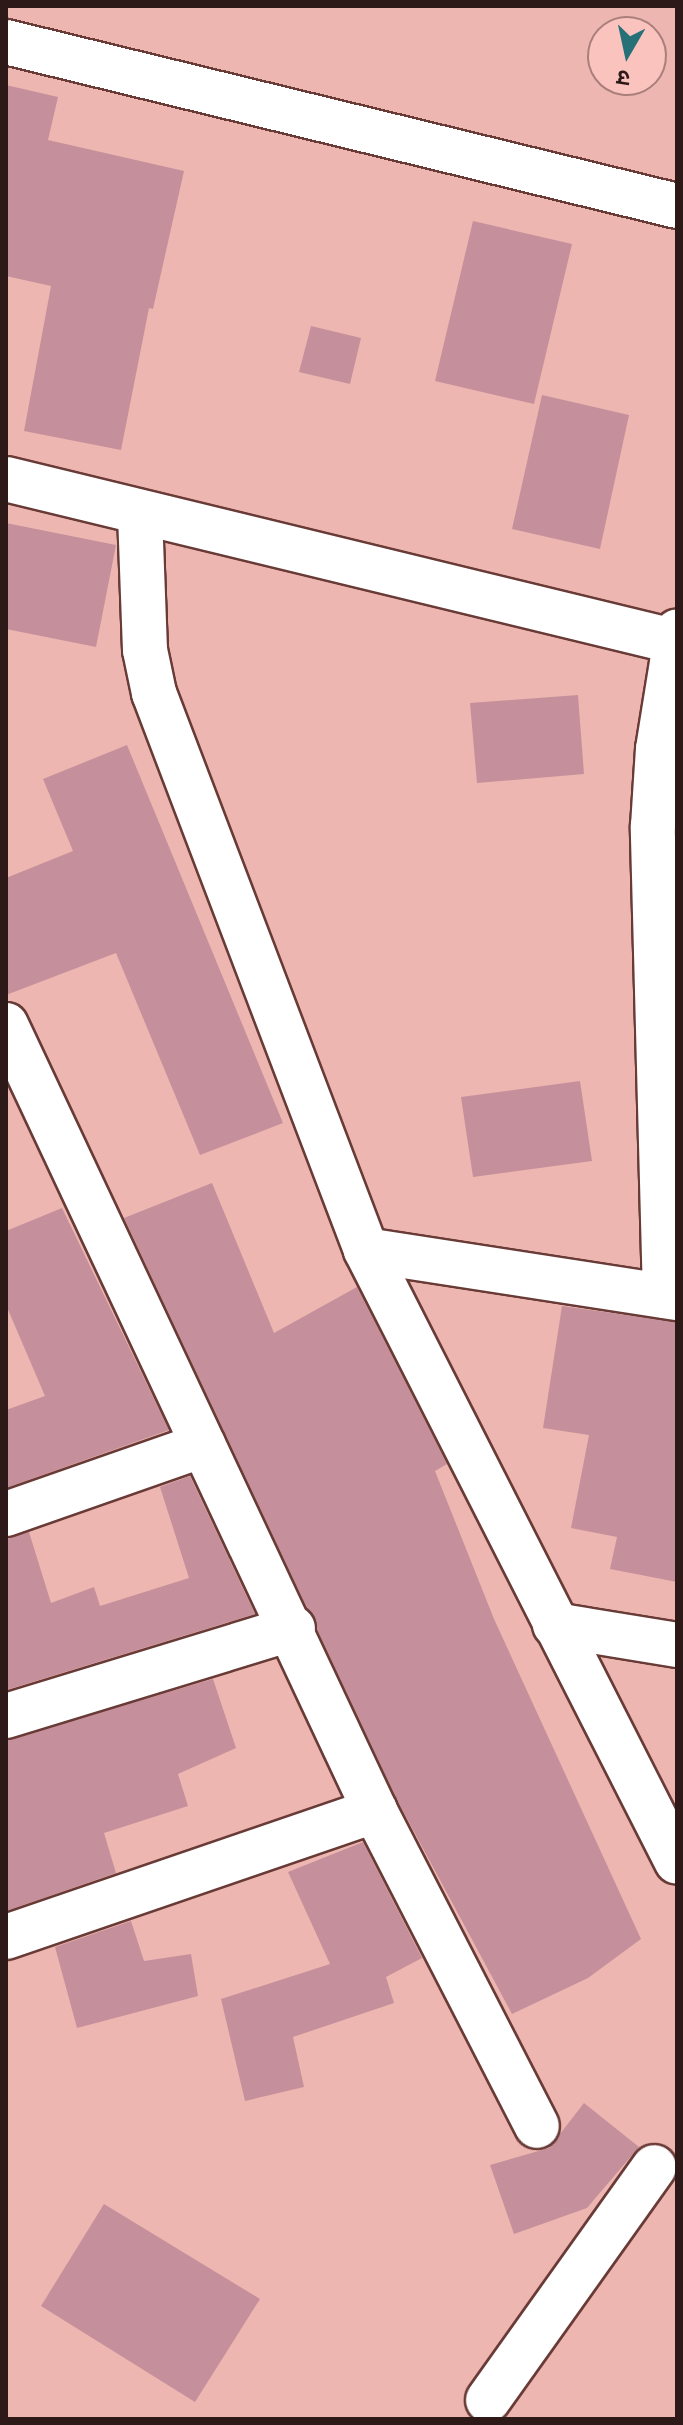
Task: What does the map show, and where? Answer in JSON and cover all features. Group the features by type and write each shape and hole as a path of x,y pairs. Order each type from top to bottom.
{"street":[{"path":"6,42 677,206"},
{"path":"6,479 140,514 676,638 653,826 671,1297 366,1250"},
{"path":"140,514 145,650 154,693 366,1250 677,1862"},
{"path":"6,1025 203,1445 293,1628 375,1811 537,2126"},
{"path":"6,1514 203,1445"},
{"path":"555,1625 677,1645"},
{"path":"6,1716 293,1628"},
{"path":"6,1937 375,1811"},
{"path":"494,2413 654,2167"}],"building":[{"path":"6,85 58,97 48,140 184,171 153,309 149,308 121,450 24,431 51,286 6,276"},
{"path":"473,221 572,244 534,404 435,381"},
{"path":"311,326 361,338 350,384 299,372"},
{"path":"542,395 629,415 600,549 512,529"},
{"path":"6,523 116,545 96,647 6,629"},
{"path":"578,695 584,774 477,783 470,703"},
{"path":"127,745 283,1123 200,1155 116,953 6,995 6,878 73,851 43,779"},
{"path":"580,1081 592,1161 473,1177 461,1097"},
{"path":"212,1183 274,1333 357,1287 447,1464 435,1471 494,1619 641,1939 588,1978 512,2014 397,1800 124,1218"},
{"path":"62,1208 169,1430 6,1488 6,1410 45,1396 6,1305 6,1231"},
{"path":"562,1306 677,1322 677,1582 610,1569 617,1537 571,1528 589,1435 543,1428"},
{"path":"190,1476 255,1614 6,1690 6,1538 29,1532 51,1603 94,1587 100,1606 189,1578 160,1487"},
{"path":"213,1679 236,1748 178,1774 188,1806 104,1833 116,1873 6,1911 6,1740"},
{"path":"363,1842 422,1958 386,1977 394,2003 293,2037 304,2087 245,2101 221,1999 330,1964 288,1872"},
{"path":"131,1921 144,1961 191,1954 198,1996 77,2028 55,1947"},
{"path":"584,2103 639,2147 587,2208 514,2234 490,2165 549,2148"},
{"path":"104,2204 260,2299 195,2402 41,2306"}]}
